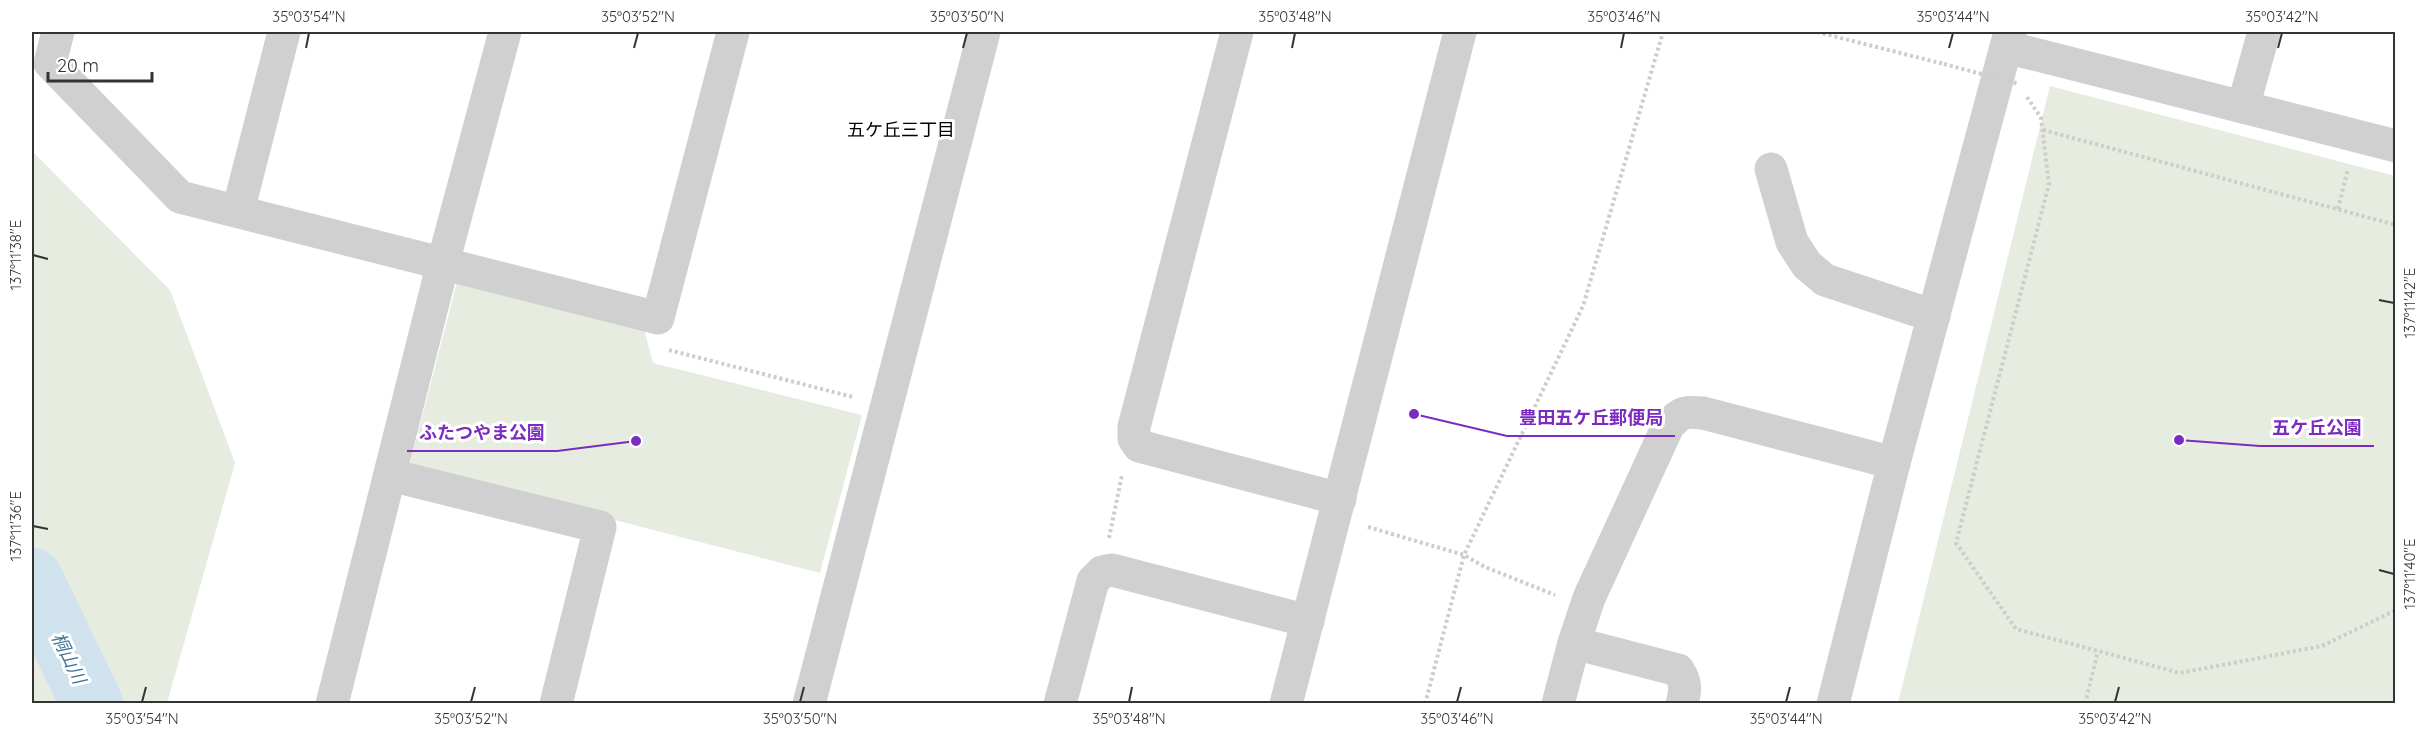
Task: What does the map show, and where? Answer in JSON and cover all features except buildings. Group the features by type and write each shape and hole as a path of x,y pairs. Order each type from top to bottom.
{"street":[{"path":"58,32 50,63 180,198 658,318 733,32"},
{"path":"238,211 284,32"},
{"path":"332,704 443,263 505,32"},
{"path":"809,704 984,32"},
{"path":"1237,32 1134,427 1134,439 1139,446 1338,508"},
{"path":"1286,704 1460,32"},
{"path":"2243,107 2264,32"},
{"path":"1833,704 1894,463 2008,39 2243,107 2396,146"},
{"path":"1771,169 1792,242 1807,266 1825,280 1934,316"},
{"path":"1558,704 1586,607 1668,426 1679,414 1688,411 1703,413 1894,463"},
{"path":"390,475 600,528 556,704"},
{"path":"1060,704 1093,581 1102,572 1112,570 1308,621"},
{"path":"1574,643 1678,670 1684,679 1686,688 1682,704"}],"path":[{"path":"1425,704 1464,555 1583,306 1663,32"},
{"path":"1817,32 2019,84 2041,118 2049,184 1956,543 2016,628 2180,673 2322,646 2396,610"},
{"path":"2043,130 2396,225"},
{"path":"2338,209 2356,136"},
{"path":"658,318 665,350 863,399"},
{"path":"1102,572 1124,465"},
{"path":"1338,508 1464,555 1485,567 1586,607"},
{"path":"2085,704 2098,651"}],"shaded area":[{"path":"2050,86 2395,176 2395,703 1898,703"},
{"path":"32,151 170,290 235,463 167,703 32,703"},
{"path":"457,282 644,329 653,363 862,415 820,573 409,467"}],"waterway":[{"name":"桐山川","path":"32,579 92,704"}],"place":[{"name":"豊田五ケ丘郵便局","path":"1414,414"},
{"name":"五ケ丘公園","path":"2179,440"},
{"name":"ふたつやま公園","path":"636,441"}],"district":[{"name":"五ケ丘三丁目","path":"901,129"}]}
